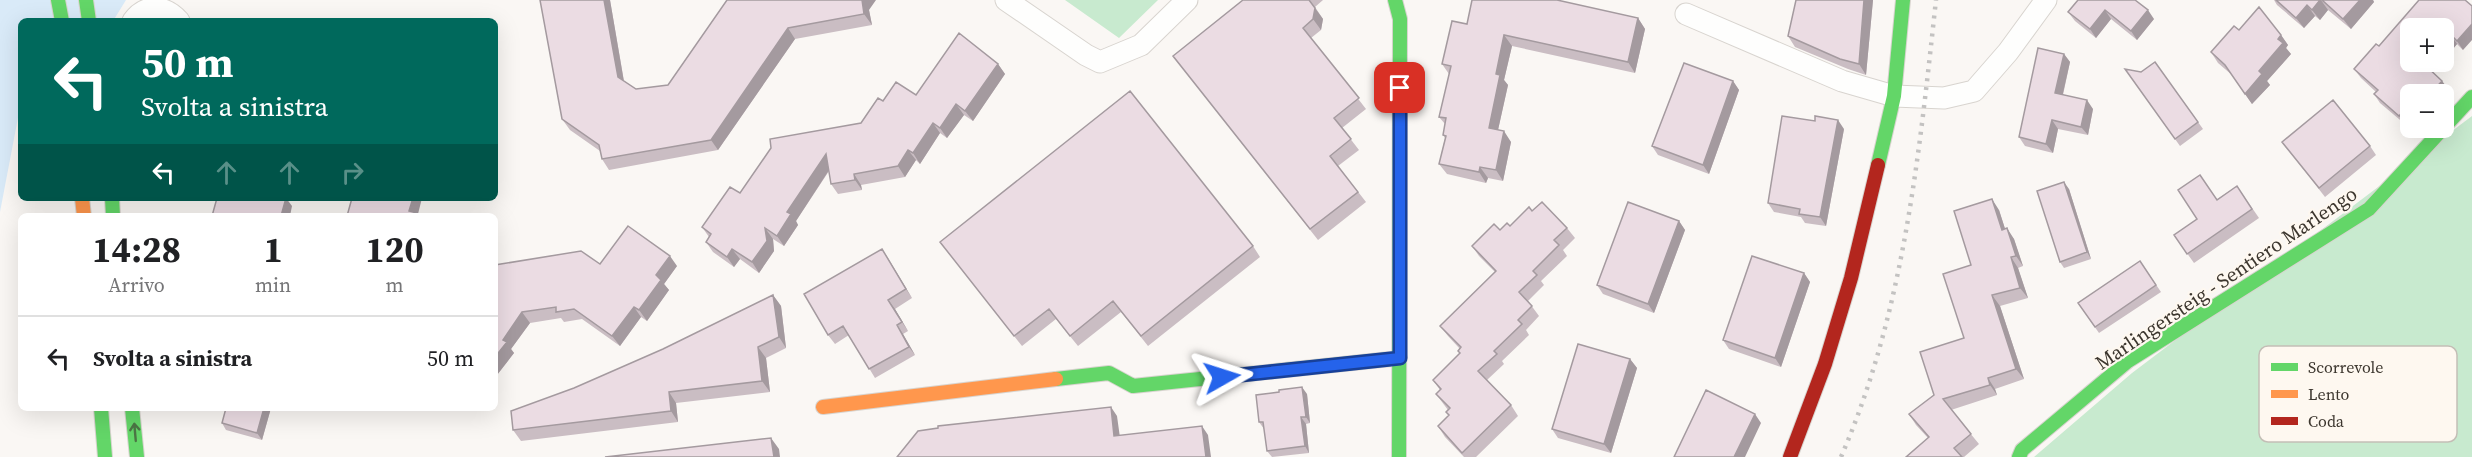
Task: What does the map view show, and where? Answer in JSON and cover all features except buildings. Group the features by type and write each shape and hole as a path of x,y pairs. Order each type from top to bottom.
{"main road":[{"path":"58,0 61,18"},
{"path":"86,0 89,18"},
{"path":"1395,0 1400,19 1399,457"},
{"path":"1790,457 1825,364 1851,278 1894,96 1903,0"},
{"name":"Marlingersteig - Sentiero Marlengo","path":"2019,457 2022,450 2128,361 2369,209 2472,97"},
{"path":"823,407 1109,373 1133,386 1400,358"},
{"path":"101,411 105,457"},
{"path":"132,411 137,457"}],"street":[{"path":"1006,0 1086,56 1100,62 1141,45 1187,0"},
{"path":"1686,14 1842,81 1894,96 1944,98 1974,91 1996,67 2046,0"},
{"path":"137,18 146,10 159,8 177,11"}],"green space":[{"path":"1065,0 1158,0 1119,38"},
{"path":"2472,116 2472,457 2034,457 2132,373 2443,138 2454,138 2454,130"}],"water":[{"path":"0,0 126,0 115,18 18,18 18,118 0,212"}],"railway":[{"path":"1841,457 1880,346 1894,290 1915,174 1936,0"}],"traffic: fast":[{"path":"58,0 61,18"},
{"path":"86,0 89,18"},
{"path":"1395,0 1400,19 1399,457"},
{"path":"1878,165 1894,96 1903,0"},
{"path":"2019,457 2022,450 2128,361 2369,209 2472,97"},
{"path":"112,201 113,213"},
{"path":"1056,379 1109,373 1133,386 1400,358"},
{"path":"101,411 105,457"},
{"path":"132,411 137,457"}],"traffic: slow":[{"path":"82,201 84,213"},
{"path":"823,407 1056,379"}],"traffic: jam":[{"path":"1790,457 1825,364 1851,278 1878,165"}],"route":[{"path":"1222,377 1400,358 1400,88"}]}
